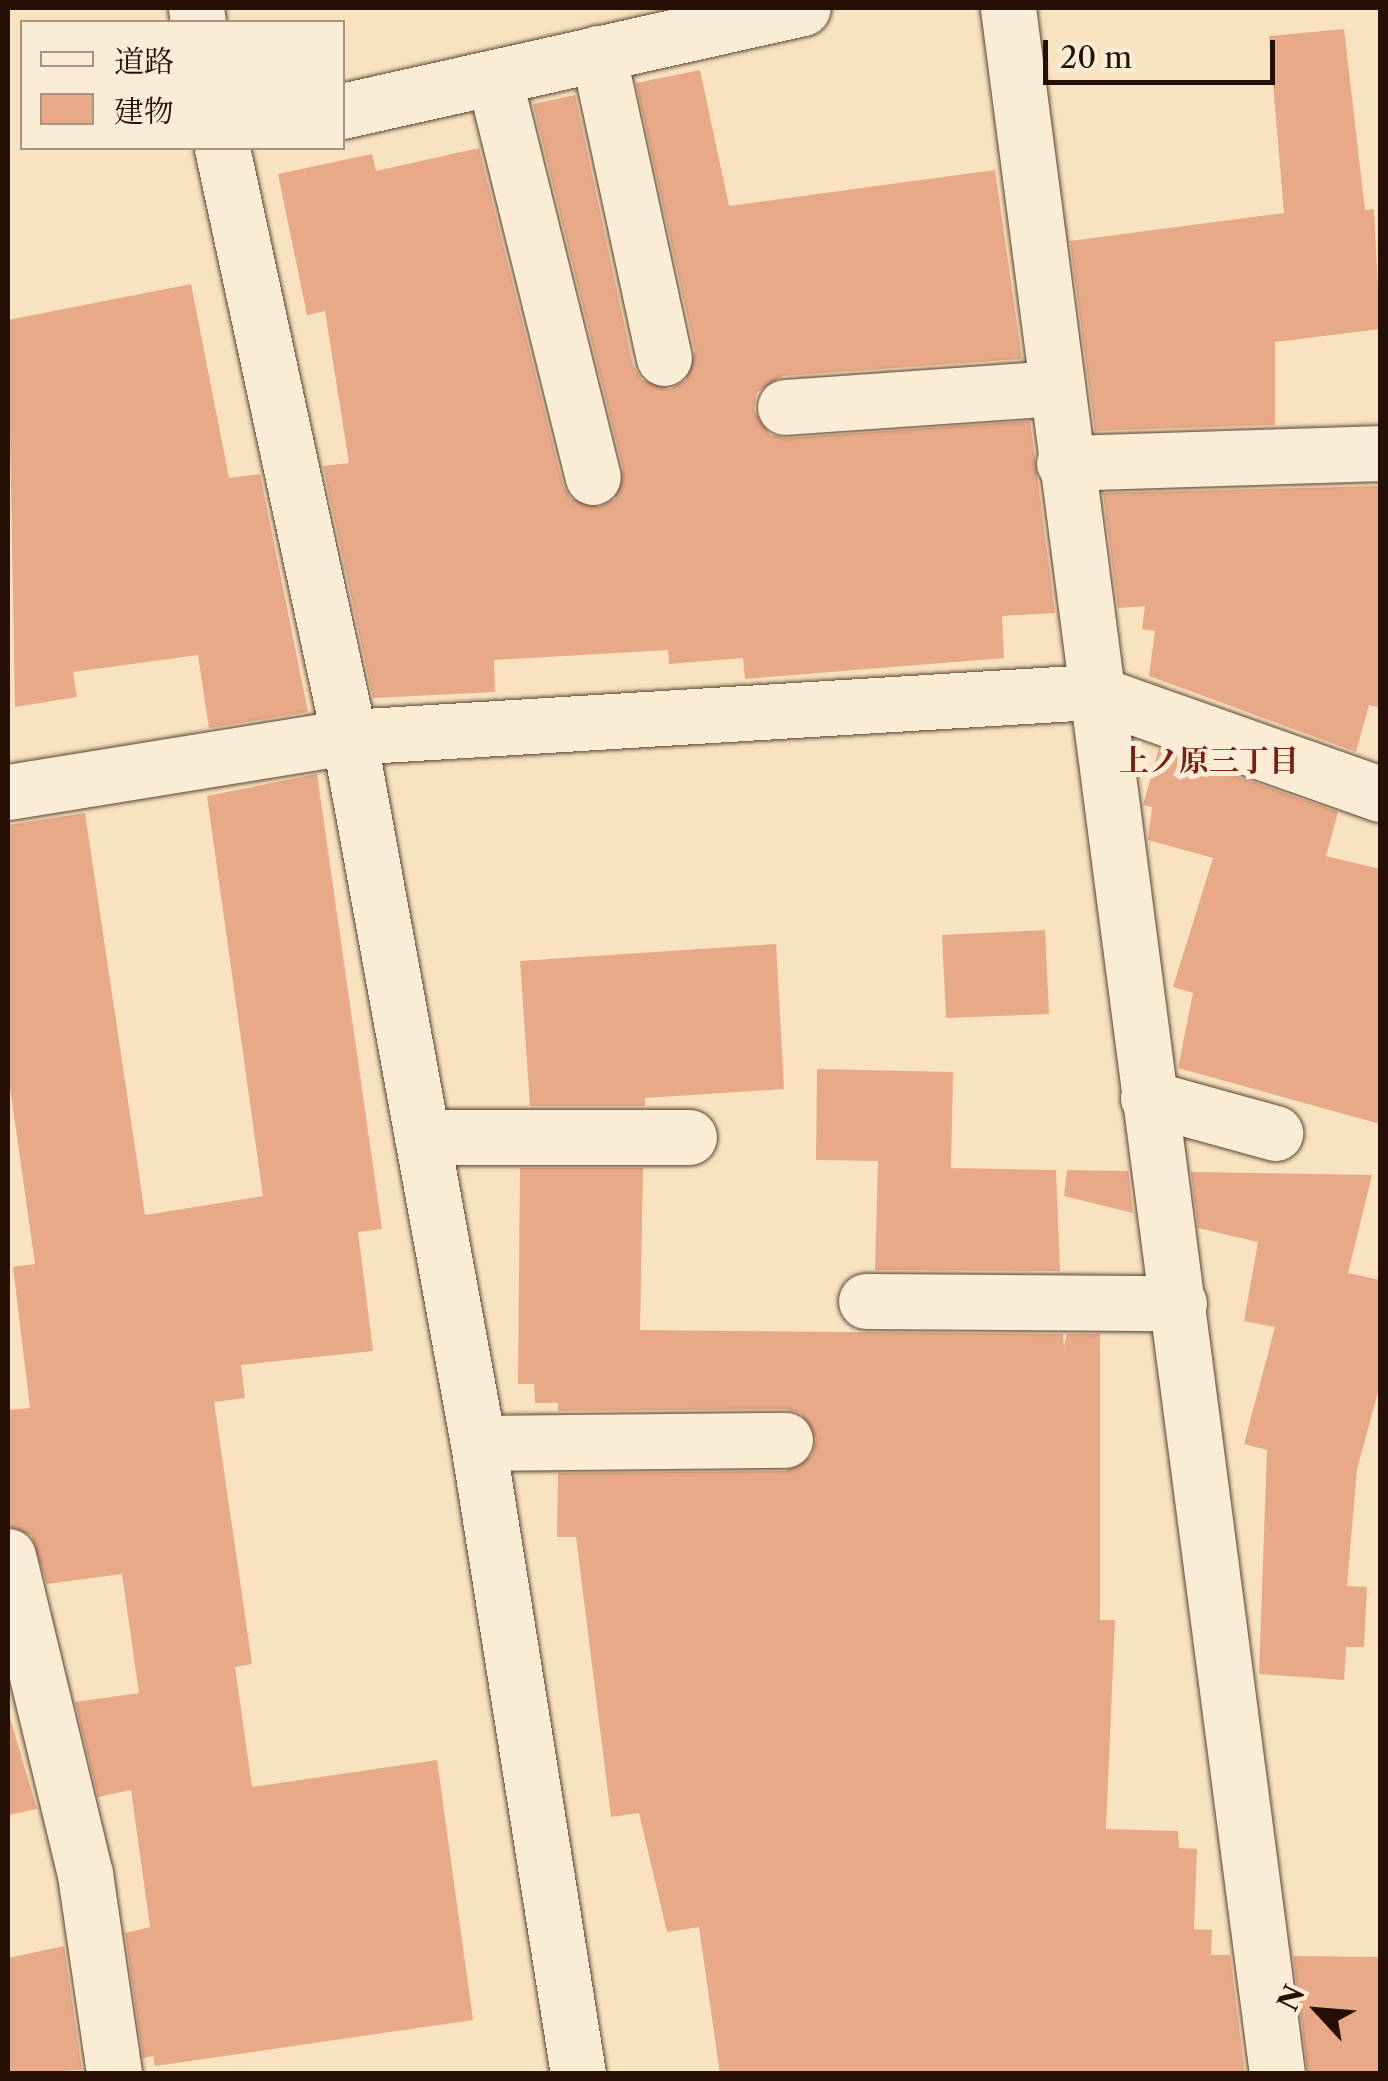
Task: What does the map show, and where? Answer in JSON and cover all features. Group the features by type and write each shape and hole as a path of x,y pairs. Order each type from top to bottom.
{"street":[{"path":"345,110 803,8"},
{"path":"1008,8 1092,692 1180,1303 1277,2074"},
{"path":"598,54 664,358"},
{"path":"494,78 593,476"},
{"path":"222,150 348,737 422,1136 478,1443 578,2074"},
{"path":"785,407 1054,388"},
{"path":"1064,463 1380,452"},
{"path":"8,792 348,737 1092,692 1380,794"},
{"path":"1148,1098 1275,1133"},
{"path":"422,1136 689,1136"},
{"path":"866,1301 1180,1303"},
{"path":"478,1443 785,1440"},
{"path":"8,1556 85,1874 114,2074"}],"building":[{"path":"1344,29 1365,210 1374,209 1380,329 1275,342 1275,425 1095,431 1070,241 1284,213 1269,36"},
{"path":"700,70 729,206 995,170 1022,359 783,376 757,392 754,410 770,435 787,438 1030,421 1055,613 1002,616 1004,658 745,679 743,658 669,664 668,650 494,660 495,692 373,698 323,466 349,463 325,311 307,315 278,174 372,154 376,171 479,148 563,485 571,499 600,507 615,499 623,469 533,104 575,95 633,365 642,380 670,389 686,380 695,351 636,83"},
{"path":"191,284 229,478 260,474 308,712 209,728 198,655 73,672 77,697 15,707 8,320"},
{"path":"1380,486 1380,708 1369,705 1356,752 1149,676 1155,631 1142,629 1145,606 1118,608 1103,493"},
{"path":"1159,749 1338,812 1326,856 1380,869 1380,1124 1178,1068 1193,993 1173,987 1213,858 1148,840 1152,807 1143,805"},
{"path":"317,774 382,1229 358,1232 373,1351 241,1365 245,1398 214,1402 252,1664 235,1667 252,1787 437,1760 473,2020 155,2066 153,2056 143,2058 125,1933 150,1927 131,1790 98,1797 75,1702 139,1693 122,1574 47,1584 31,1535 8,1526 8,1410 30,1408 13,1267 35,1264 8,1073 8,825 85,813 145,1215 263,1196 207,796"},
{"path":"1045,930 1049,1014 946,1018 942,935"},
{"path":"776,944 784,1089 645,1098 645,1106 530,1106 520,961"},
{"path":"817,1069 953,1072 951,1168 1056,1170 1060,1271 875,1270 878,1161 816,1160"},
{"path":"520,1168 643,1168 640,1330 1063,1334 1064,1346 1067,1334 1100,1334 1100,1620 1115,1620 1106,1829 1178,1831 1179,1848 1197,1849 1194,1929 1212,1930 1211,1955 1230,1955 1245,2074 720,2074 699,1927 667,1932 639,1813 611,1817 576,1537 557,1537 558,1473 785,1471 812,1456 816,1439 801,1413 785,1409 558,1411 558,1403 535,1403 534,1384 518,1384"},
{"path":"1067,1170 1128,1171 1133,1213 1064,1196"},
{"path":"1191,1172 1372,1175 1348,1273 1380,1280 1380,1385 1357,1469 1347,1586 1367,1587 1364,1647 1346,1647 1344,1680 1259,1674 1267,1450 1244,1444 1275,1327 1244,1321 1258,1242 1198,1228"},
{"path":"8,1711 37,1809 8,1815"},
{"path":"64,1946 82,2070 8,2074 8,1958"},
{"path":"1293,1956 1380,1957 1380,2074 1308,2074"}],"district":[{"name":"上ノ原三丁目","path":"1209,761"}]}
